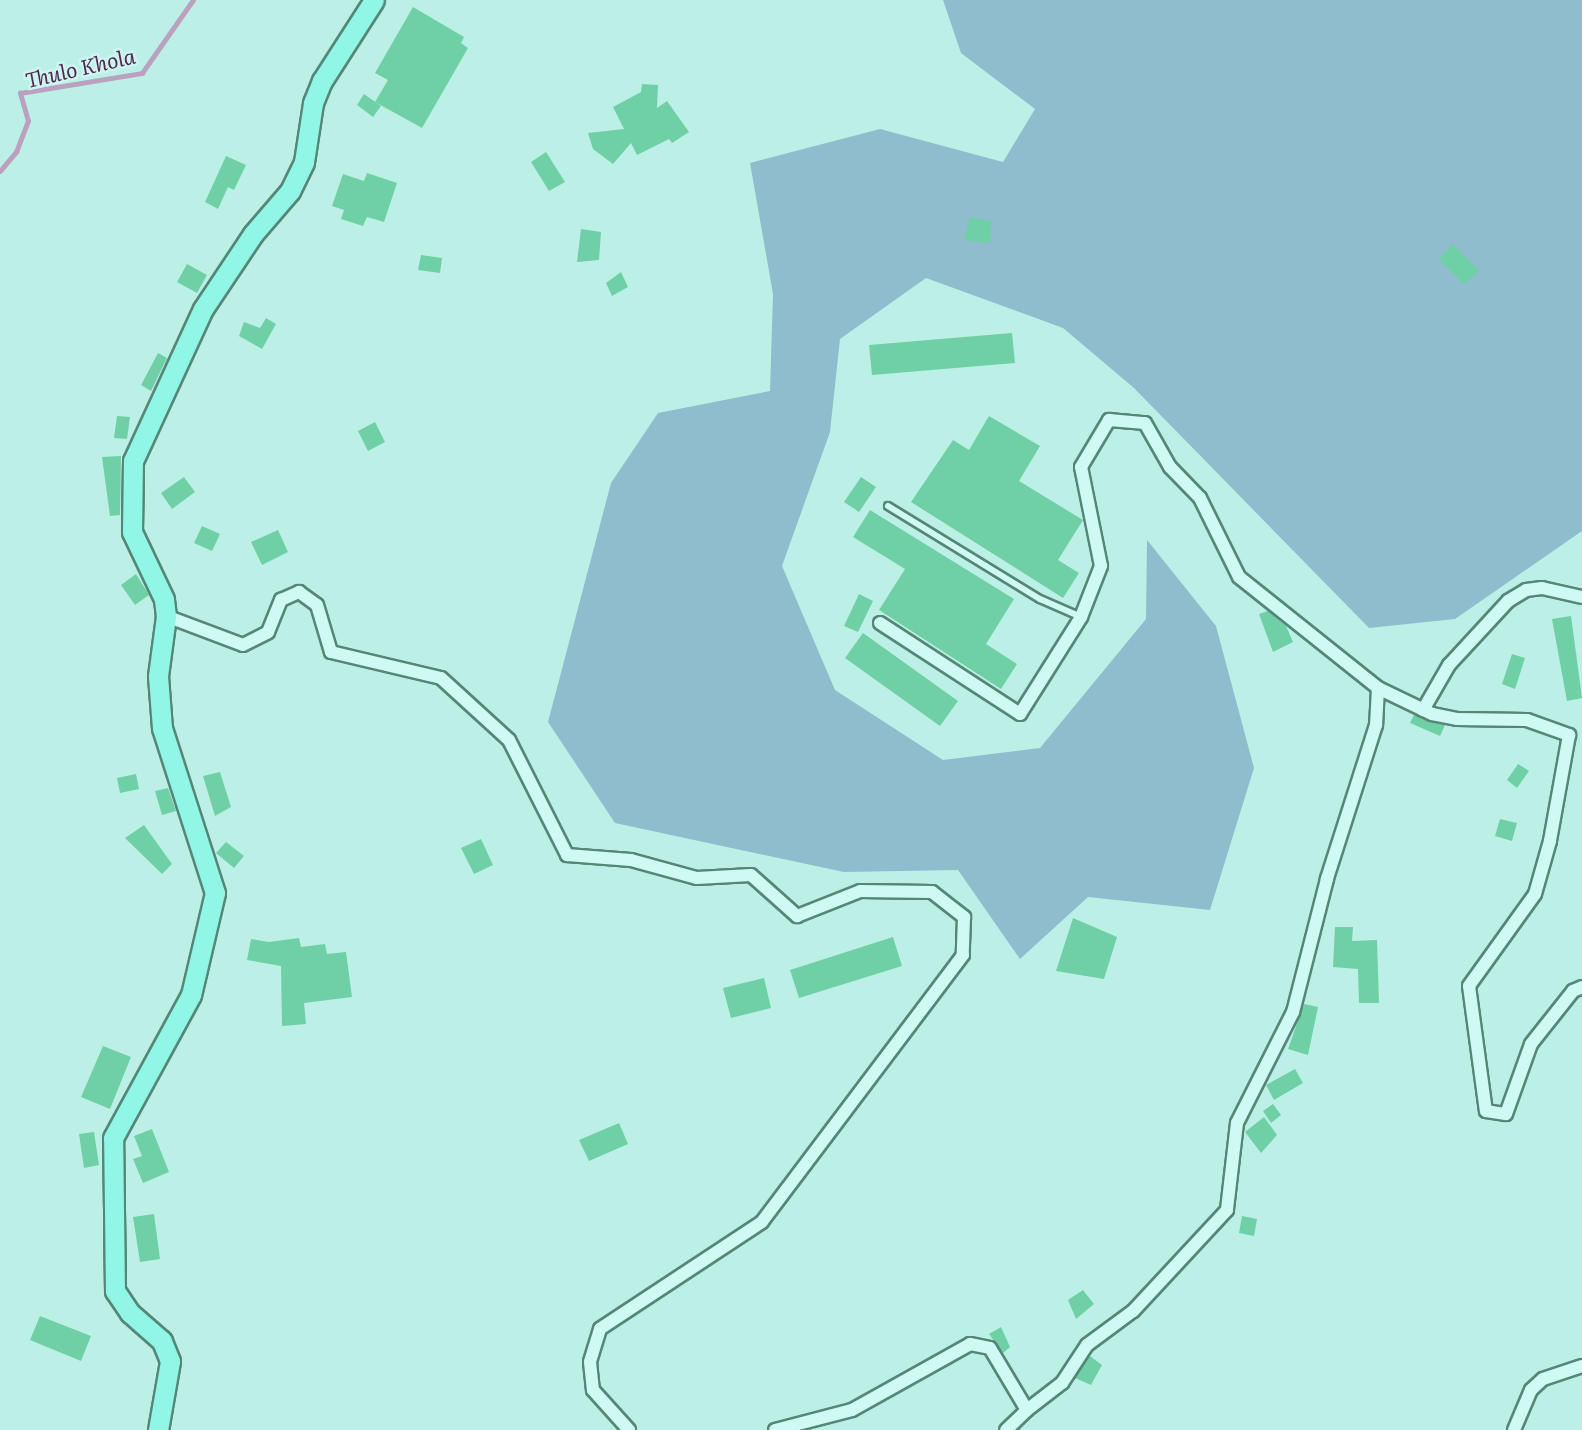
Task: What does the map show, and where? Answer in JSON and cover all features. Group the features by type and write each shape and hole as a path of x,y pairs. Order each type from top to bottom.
{"main road":[{"path":"158,1430 170,1361 162,1341 130,1312 115,1292 113,1138 191,995 215,893 159,712 158,676 166,616 163,599 132,532 132,461 140,438 204,309 253,234 290,191 304,162 313,103 322,81 374,0"}],"street":[{"path":"880,623 1020,714 1081,617 1101,566 1081,467 1109,420 1145,423 1170,467 1200,498 1239,577 1378,688 1423,710 1457,719 1527,720 1569,734 1550,841 1535,894 1469,986 1486,1111 1506,1114 1531,1044 1573,991 1582,987"},
{"path":"1423,710 1448,665 1508,601 1526,590 1542,588 1582,597"},
{"path":"166,616 243,645 268,632 281,600 299,592 317,605 331,652 441,678 509,740 566,855 631,860 697,878 751,875 797,916 860,891 932,892 964,917 963,955 762,1223 600,1329 590,1362 593,1390 629,1430"},
{"path":"1006,1430 1062,1383 1087,1345 1133,1311 1227,1210 1237,1123 1293,1012 1327,878 1376,725 1378,688"},
{"path":"775,1430 852,1410 971,1344 990,1348 1027,1410"},
{"path":"1514,1430 1531,1390 1543,1378 1582,1366"}],"lane":[{"path":"888,506 1040,600 1081,617"}],"shaded area":[{"path":"943,0 1582,0 1582,531 1455,619 1369,628 1134,388 1063,328 926,278 840,339 830,432 782,566 835,690 943,760 1040,748 1146,619 1147,540 1216,626 1254,768 1210,910 1088,897 1020,959 958,870 844,872 615,823 548,722 611,483 658,413 770,391 773,294 750,163 880,129 1003,162 1035,109 961,53"}],"building":[{"path":"413,7 464,37 461,43 468,48 422,128 375,102 388,80 375,73"},
{"path":"642,84 658,85 657,108 667,101 689,132 672,143 669,139 637,155 631,143 613,164 593,149 588,133 624,129 613,107 641,92"},
{"path":"364,94 381,106 373,117 357,105"},
{"path":"546,152 565,182 549,191 531,162"},
{"path":"226,156 246,165 234,190 228,187 218,209 205,202"},
{"path":"367,173 397,183 384,222 367,217 363,226 341,219 344,210 332,206 343,174 364,181"},
{"path":"970,217 991,221 990,243 964,240"},
{"path":"581,229 601,232 599,260 577,262"},
{"path":"1453,244 1479,271 1464,284 1439,259"},
{"path":"421,255 442,258 440,273 418,270"},
{"path":"187,264 207,275 197,293 177,282"},
{"path":"621,272 628,287 612,296 606,283"},
{"path":"266,318 276,324 262,349 239,336 244,322 260,328"},
{"path":"1012,333 1015,363 872,375 869,345"},
{"path":"158,353 167,358 151,391 141,385"},
{"path":"117,416 130,417 127,439 114,438"},
{"path":"989,416 1040,446 1019,481 1083,520 1058,560 1079,573 1063,598 911,502 953,440 969,450"},
{"path":"375,422 385,442 368,451 358,431"},
{"path":"121,456 120,515 110,516 102,457"},
{"path":"184,477 195,492 172,509 161,493"},
{"path":"861,477 876,487 859,512 844,502"},
{"path":"870,510 1014,599 986,644 1017,664 1001,689 879,610 905,569 853,537"},
{"path":"202,526 220,534 212,551 194,543"},
{"path":"278,530 288,552 262,565 251,542"},
{"path":"136,574 149,595 135,605 121,585"},
{"path":"859,594 873,601 858,632 844,626"},
{"path":"1268,611 1286,626 1293,642 1273,652 1259,614"},
{"path":"1571,616 1582,698 1567,701 1552,619"},
{"path":"863,633 958,701 940,726 845,658"},
{"path":"1512,654 1525,658 1515,689 1502,684"},
{"path":"1414,715 1445,725 1440,736 1410,723"},
{"path":"1518,764 1529,771 1517,788 1507,780"},
{"path":"220,772 231,807 215,816 203,776"},
{"path":"136,774 139,789 120,793 117,778"},
{"path":"168,788 176,811 162,815 155,791"},
{"path":"1500,819 1517,823 1512,841 1495,836"},
{"path":"144,825 172,864 162,874 125,838"},
{"path":"481,839 493,865 474,874 461,848"},
{"path":"226,842 244,856 234,868 216,853"},
{"path":"1073,918 1117,937 1104,979 1056,971"},
{"path":"1335,927 1353,927 1352,941 1377,940 1379,1003 1359,1003 1358,969 1333,967"},
{"path":"893,937 902,966 799,998 790,970"},
{"path":"299,938 301,947 325,944 327,954 346,952 352,997 304,1003 306,1024 282,1026 281,966 247,960 251,939 269,942"},
{"path":"764,978 771,1008 731,1018 723,988"},
{"path":"1304,1004 1318,1007 1308,1055 1288,1049"},
{"path":"103,1046 131,1057 110,1109 81,1097"},
{"path":"1295,1069 1303,1083 1274,1100 1266,1085"},
{"path":"1273,1104 1281,1115 1271,1123 1263,1111"},
{"path":"1264,1117 1277,1135 1261,1153 1245,1132"},
{"path":"619,1123 628,1144 589,1161 579,1140"},
{"path":"152,1129 169,1172 143,1183 133,1159 142,1156 134,1136"},
{"path":"94,1132 99,1165 84,1168 79,1134"},
{"path":"154,1214 160,1259 140,1262 133,1217"},
{"path":"1242,1216 1257,1219 1254,1236 1239,1233"},
{"path":"1083,1290 1094,1304 1076,1319 1068,1300"},
{"path":"40,1316 91,1336 81,1361 30,1340"},
{"path":"1001,1327 1010,1347 1003,1353 989,1334"},
{"path":"1090,1356 1102,1365 1091,1385 1075,1378"}],"waterway":[{"name":"Thulo Khola","path":"0,171 16,152 28,121 20,93 142,73 193,0"}]}
